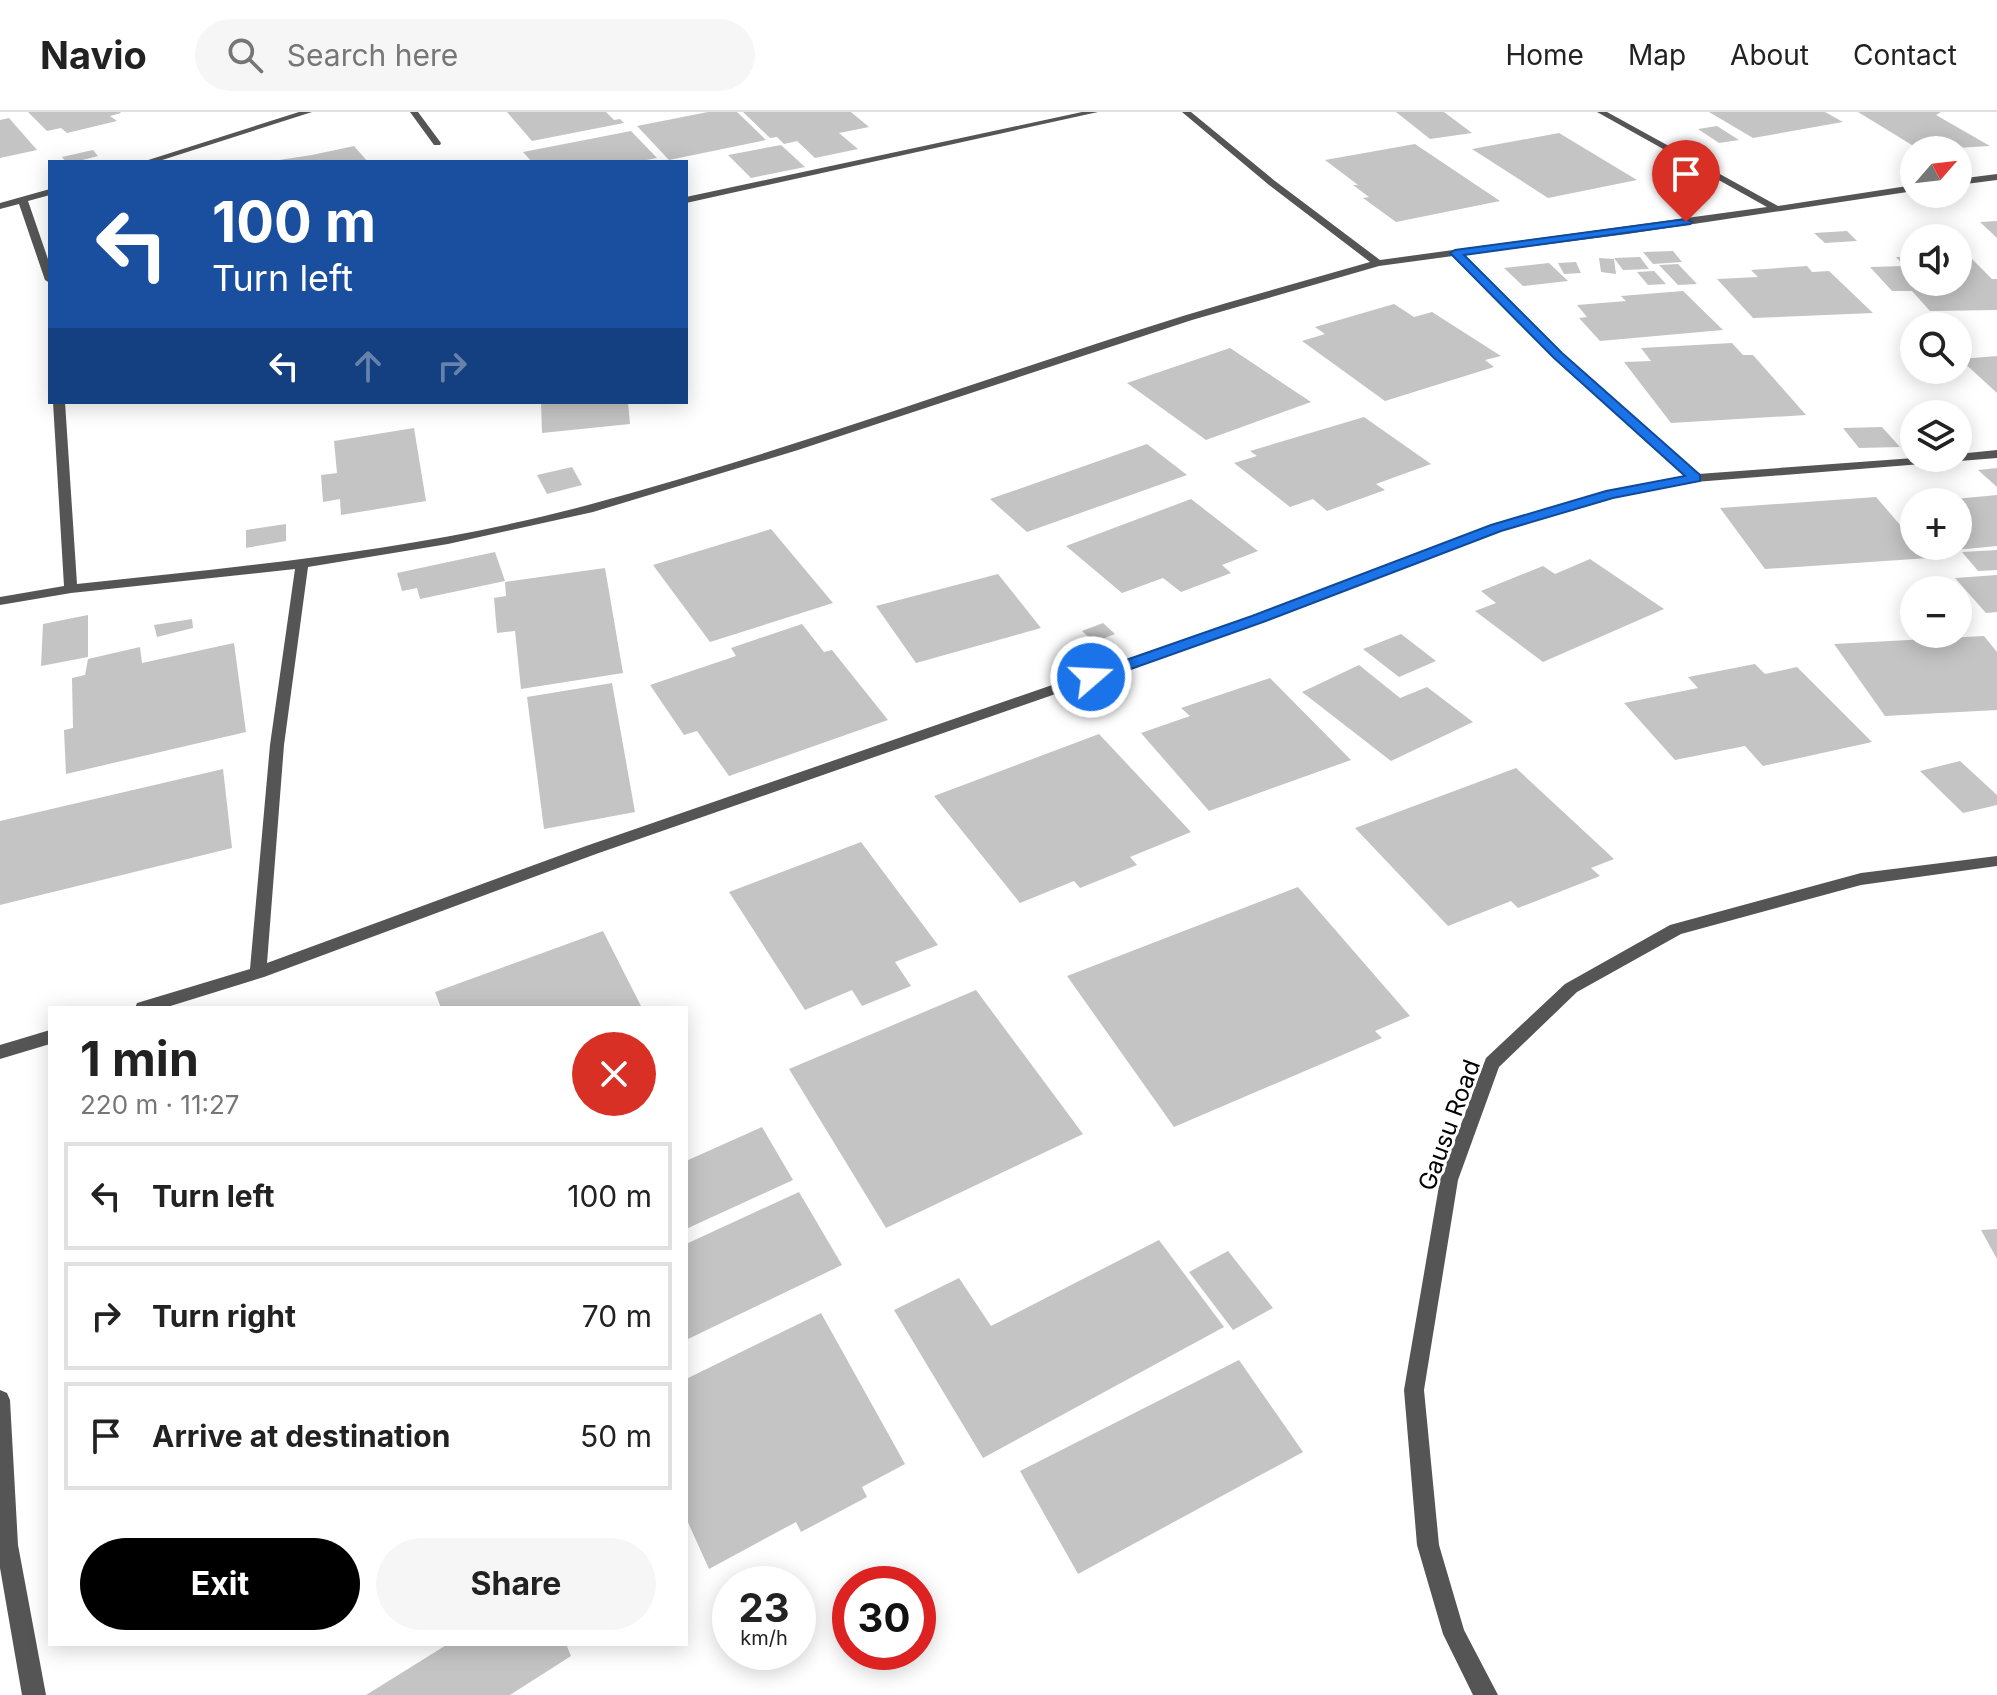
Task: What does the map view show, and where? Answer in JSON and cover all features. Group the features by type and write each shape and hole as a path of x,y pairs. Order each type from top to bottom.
{"street":[{"path":"153,160 308,112"},
{"path":"414,112 437,143"},
{"path":"688,200 1094,112"},
{"path":"1186,112 1272,183 1378,263"},
{"path":"1601,112 1775,208"},
{"path":"1972,180 1997,177"},
{"path":"0,601 71,589 302,564 463,537 589,509 780,451 1188,318 1378,263 1627,231 1900,190"},
{"path":"0,206 48,193"},
{"path":"23,200 48,274"},
{"path":"1455,253 1558,355 1695,478"},
{"path":"59,404 71,589"},
{"path":"1972,456 1997,454"},
{"path":"150,1006 258,973 591,850 1257,619 1496,528 1611,494 1695,478 1900,462"},
{"path":"258,973 277,745 302,564"},
{"name":"Gausu Road","path":"1486,1695 1454,1634 1428,1545 1414,1390 1449,1180 1492,1063 1571,988 1676,929 1861,879 1997,861"},
{"path":"0,1052 48,1038"},
{"path":"0,1400 3,1546 34,1695"}],"building":[{"path":"28,112 121,113 110,116 117,121 67,133 61,128 47,131"},
{"path":"507,112 606,112 614,120 620,119 624,123 532,141"},
{"path":"708,112 737,112 766,140 669,160 637,126"},
{"path":"743,112 851,112 869,127 839,133 858,149 815,158 797,141 784,144 777,137 770,138"},
{"path":"1396,112 1444,112 1472,133 1430,139"},
{"path":"1709,112 1825,112 1843,122 1753,138"},
{"path":"1858,112 1941,112 1936,115 1990,146 1972,147 1972,136 1900,138"},
{"path":"9,118 37,150 0,158 0,120"},
{"path":"1717,126 1739,140 1719,143 1698,129"},
{"path":"631,131 657,158 530,160 523,152"},
{"path":"1559,133 1637,180 1548,198 1472,149"},
{"path":"1415,144 1500,201 1396,222 1363,198 1369,197 1325,160"},
{"path":"781,145 805,167 751,178 728,155"},
{"path":"354,146 366,160 279,160"},
{"path":"93,150 98,156 83,160 64,160 62,157"},
{"path":"1997,221 1997,238 1980,222"},
{"path":"1847,231 1857,241 1825,243 1814,233"},
{"path":"1673,251 1682,262 1653,264 1643,252"},
{"path":"1640,257 1649,269 1623,270 1614,258"},
{"path":"1599,258 1614,259 1616,274 1601,272"},
{"path":"1972,259 1992,279 1997,279 1997,310 1930,311 1916,296 1972,296"},
{"path":"1576,262 1581,273 1564,274 1558,263"},
{"path":"1549,263 1568,281 1523,286 1504,268"},
{"path":"1678,264 1697,284 1678,285 1659,265"},
{"path":"1807,266 1812,272 1829,271 1873,313 1753,318 1717,279 1758,277 1751,270"},
{"path":"1900,266 1900,291 1892,291 1870,267"},
{"path":"1654,271 1666,284 1648,285 1637,272"},
{"path":"1683,291 1723,330 1600,341 1579,318 1587,317 1577,305 1626,301 1621,296"},
{"path":"1394,304 1414,317 1432,312 1501,356 1485,360 1494,367 1385,401 1302,341 1325,334 1315,327"},
{"path":"1732,343 1743,355 1753,355 1806,415 1671,423 1624,362 1651,361 1641,348"},
{"path":"1230,348 1311,402 1206,440 1127,383"},
{"path":"1997,356 1997,393 1972,370 1972,358"},
{"path":"541,404 628,404 630,424 542,433"},
{"path":"1364,417 1431,464 1376,484 1385,490 1327,511 1313,499 1290,507 1234,463 1257,456 1250,451"},
{"path":"1882,427 1900,447 1859,448 1843,428"},
{"path":"414,428 426,501 341,515 340,499 323,502 321,475 337,473 334,441"},
{"path":"1147,444 1187,475 1027,532 990,499"},
{"path":"572,467 582,485 547,494 537,475"},
{"path":"1997,468 1997,487 1978,470"},
{"path":"1997,495 1997,546 1972,548 1972,497"},
{"path":"1876,497 1900,525 1900,560 1765,569 1720,508"},
{"path":"1191,499 1258,551 1222,565 1231,573 1181,592 1163,578 1122,593 1066,546"},
{"path":"286,524 286,541 246,548 246,530"},
{"path":"771,529 833,603 710,642 653,565"},
{"path":"1997,550 1997,570 1978,571 1969,560 1972,560 1972,551"},
{"path":"495,552 505,581 420,599 417,588 402,591 397,573"},
{"path":"1590,559 1664,609 1543,662 1475,611 1496,603 1481,591 1543,566 1555,574"},
{"path":"605,568 623,673 521,689 515,631 497,633 494,598 506,596 505,582"},
{"path":"998,574 1041,628 916,663 876,606"},
{"path":"1997,575 1997,612 1986,613 1972,597 1972,577"},
{"path":"88,615 88,657 41,666 43,624"},
{"path":"192,619 193,628 157,637 154,625"},
{"path":"1103,623 1115,634 1094,642 1082,631"},
{"path":"802,624 824,652 832,650 888,720 729,776 697,731 684,735 650,685 736,656 731,648"},
{"path":"1401,634 1436,661 1399,677 1363,649"},
{"path":"1984,636 1997,652 1997,710 1885,716 1834,644 1900,640 1900,648 1972,648 1972,637"},
{"path":"234,643 246,732 66,774 64,730 73,728 72,678 85,675 88,659 140,647 142,663"},
{"path":"1755,664 1765,674 1797,667 1872,742 1763,766 1745,746 1675,760 1624,703 1698,688 1688,677"},
{"path":"1359,665 1400,698 1427,687 1473,722 1391,761 1302,692"},
{"path":"1270,678 1351,760 1209,811 1141,733 1190,716 1181,708"},
{"path":"612,683 635,812 544,829 527,697"},
{"path":"1099,734 1191,832 1130,857 1137,865 1080,888 1074,881 1020,903 934,796"},
{"path":"1960,761 1997,795 1997,805 1963,813 1920,771"},
{"path":"1516,768 1614,859 1591,868 1600,876 1518,908 1511,901 1448,926 1355,828"},
{"path":"223,769 232,848 0,905 0,821"},
{"path":"861,842 938,945 895,962 911,986 862,1006 852,990 805,1010 729,892"},
{"path":"1298,887 1410,1016 1375,1031 1382,1038 1174,1127 1067,976"},
{"path":"603,931 641,1006 440,1006 435,992"},
{"path":"976,990 1083,1134 886,1228 789,1069"},
{"path":"762,1127 793,1180 688,1228 688,1160"},
{"path":"799,1192 842,1265 688,1339 688,1243"},
{"path":"1997,1229 1997,1259 1981,1230"},
{"path":"1159,1240 1224,1327 983,1458 894,1310 959,1278 991,1326"},
{"path":"1228,1251 1273,1308 1233,1330 1189,1272"},
{"path":"821,1313 905,1464 862,1487 867,1497 801,1532 796,1522 709,1569 688,1522 688,1378"},
{"path":"1239,1360 1303,1452 1078,1574 1020,1471"},
{"path":"445,1646 567,1646 571,1656 510,1695 366,1695"}],"route":[{"path":"1091,677 1257,619 1496,528 1611,494 1695,478 1558,355 1455,253 1686,222"}]}
